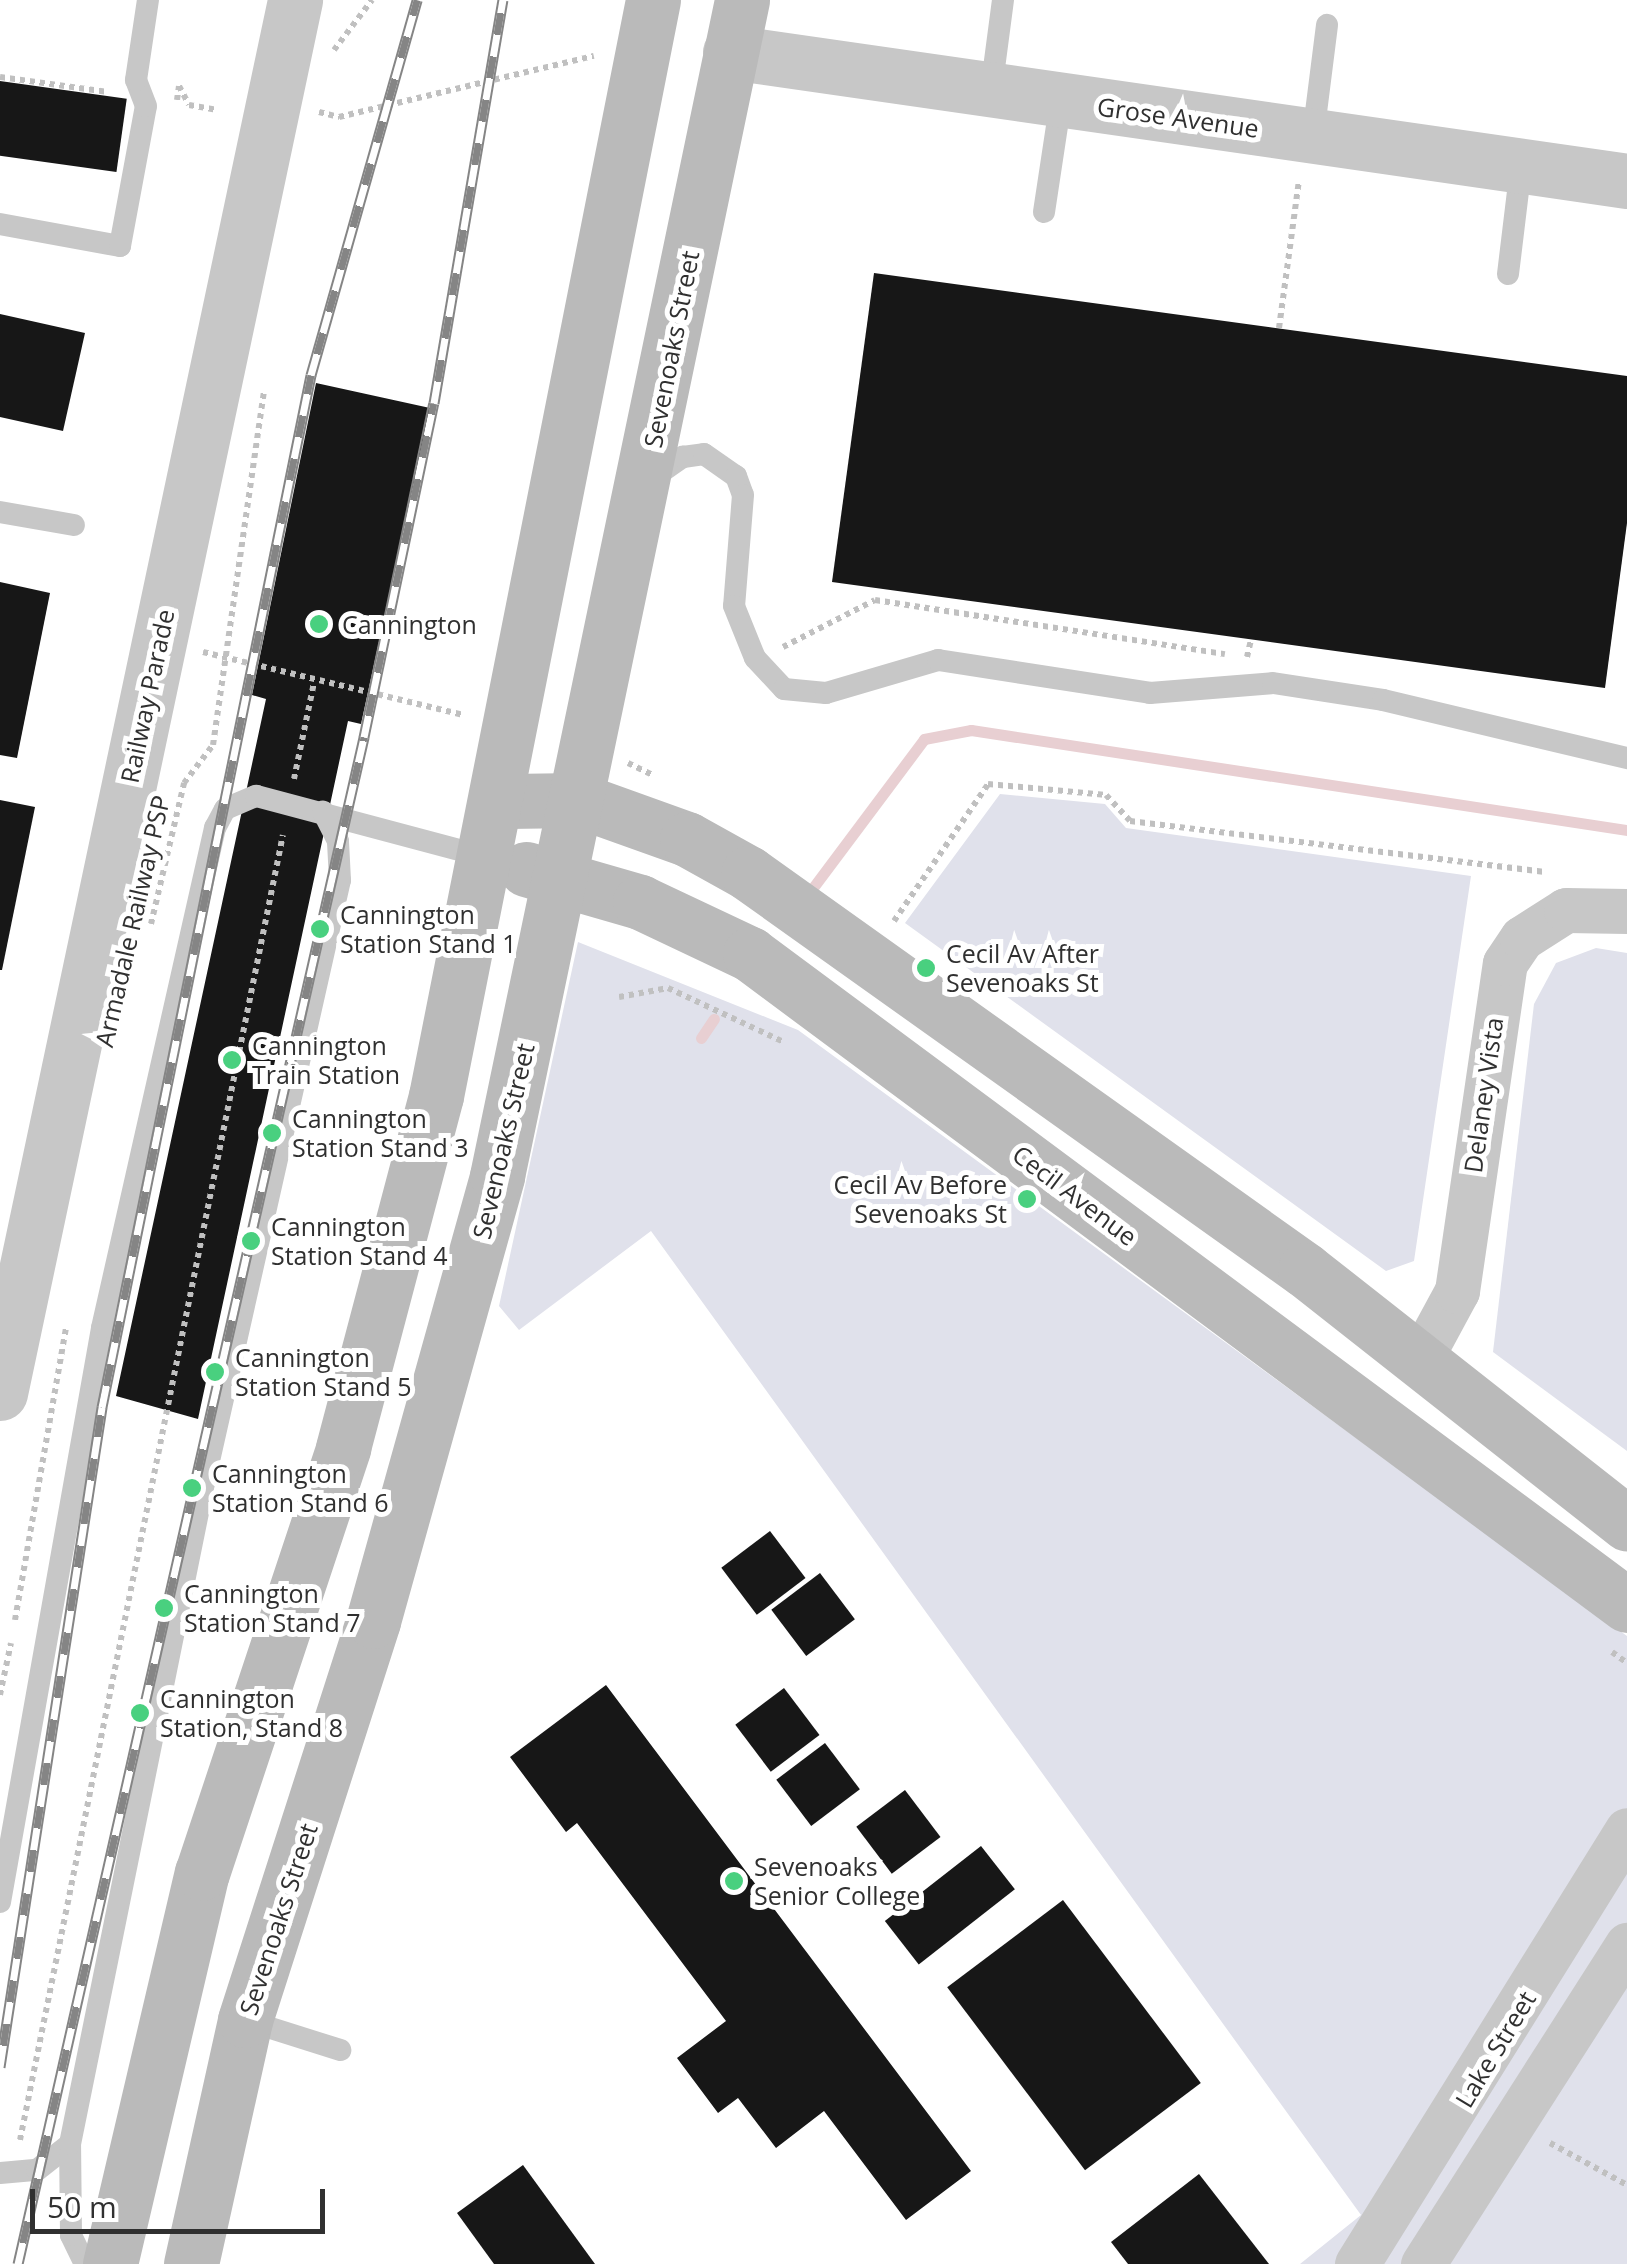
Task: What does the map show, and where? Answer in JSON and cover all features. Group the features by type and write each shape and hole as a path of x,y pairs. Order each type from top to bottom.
{"main road":[{"path":"110,2264 186,1938 386,1302 498,801 566,417 653,0"},
{"name":"Sevenoaks Street","path":"191,2264 245,2020 466,1301 578,800 742,0"},
{"path":"498,801 578,800 687,839 748,873 1258,1234 1627,1523"},
{"name":"Cecil Avenue","path":"485,857 640,902 750,954 1627,1605"},
{"path":"186,1938 210,1985 245,2020"}],"street":[{"name":"Railway Parade","path":"0,1393 295,0"},
{"name":"Grose Avenue","path":"730,52 1061,100 1307,153 1521,166 1627,181"},
{"name":"Delaney Vista","path":"1418,1363 1457,1291 1504,963 1522,938 1566,910 1627,911"},
{"name":"Lake Street","path":"1358,2264 1627,1830"},
{"path":"1423,2264 1627,1945"}],"lane":[{"path":"0,224 120,246 146,106 136,80 148,0"},
{"path":"991,91 1003,0"},
{"path":"1307,153 1328,26"},
{"path":"1044,212 1061,100"},
{"path":"1508,274 1521,166"},
{"path":"644,486 662,468 704,454 736,476 743,495 734,606 755,658 784,688 826,693 938,660 1150,693 1272,684 1383,700 1627,758"},
{"path":"0,512 74,525"},
{"path":"0,1902 102,1328 215,828 242,798 323,812 485,857"},
{"path":"85,2264 71,2234 70,2144 204,1483 340,880 338,841 323,812"},
{"path":"245,2020 340,2050"},
{"path":"0,2173 28,2172 70,2144"}],"path":[{"path":"328,63 372,0"},
{"path":"318,112 339,117 594,56"},
{"path":"314,128 321,96"},
{"path":"177,103 190,105"},
{"path":"1279,328 1307,153"},
{"name":"Armadale Railway PSP","path":"148,937 184,783 213,745 267,377"},
{"path":"769,633 781,648 874,600 1248,657 1251,639"},
{"path":"159,638 314,682 406,701"},
{"path":"28,2172 17,2130 314,682"},
{"path":"890,926 988,784 1106,796 1130,821 1545,872 1548,884"},
{"path":"0,1695 68,1318"},
{"path":"1538,2137 1627,2186"}],"shaded area":[{"path":"1000,794 1105,804 1126,828 1471,876 1414,1261 1386,1271 905,923"},
{"path":"578,942 798,1030 1627,1636 1627,2264 1300,2264 1361,2215 651,1231 519,1330 499,1306"},
{"path":"1596,948 1627,953 1627,1451 1493,1352 1534,1004 1556,963"}],"building":[{"path":"0,81 127,99 116,172 0,156"},
{"path":"874,273 1627,376 1627,523 1605,688 832,582"},
{"path":"0,314 85,333 63,431 0,417"},
{"name":"Cannington Train Station","path":"316,383 430,408 361,724 348,721 198,1419 116,1396 266,699 252,695"},
{"path":"0,582 50,593 17,758 0,755"},
{"path":"0,800 35,807 2,970 0,970"},
{"path":"770,1531 806,1578 757,1615 721,1568"},
{"path":"820,1573 855,1619 806,1656 771,1610"},
{"path":"606,1685 971,2171 906,2220 824,2111 776,2148 738,2098 718,2113 677,2058 726,2021 577,1823 566,1832 510,1757"},
{"path":"784,1688 820,1735 771,1772 735,1725"},
{"path":"825,1743 860,1789 811,1826 776,1780"},
{"path":"905,1790 941,1837 892,1874 856,1827"},
{"path":"981,1846 1015,1889 919,1964 885,1921"},
{"path":"1063,1900 1201,2083 1085,2170 947,1987"},
{"path":"523,2165 595,2264 494,2264 457,2213"},
{"path":"1199,2174 1269,2264 1128,2264 1111,2242"}],"waterway":[{"path":"806,897 924,739 971,730 1627,830"},
{"path":"701,1038 714,1019"}],"railway":[{"path":"0,2067 102,1407 311,375 417,0"},
{"path":"18,2264 364,737 434,403 503,0"}],"place":[{"name":"Cannington","path":"319,624"},
{"name":"Cannington Station Stand 1","path":"320,929"},
{"name":"Cecil Av After Sevenoaks St","path":"926,968"},
{"name":"Cannington Train Station","path":"232,1060"},
{"name":"Cannington Station Stand 3","path":"272,1133"},
{"name":"Cecil Av Before Sevenoaks St","path":"1027,1199"},
{"name":"Cannington Station Stand 4","path":"251,1241"},
{"name":"Cannington Station Stand 5","path":"215,1372"},
{"name":"Cannington Station Stand 6","path":"192,1488"},
{"name":"Cannington Station Stand 7","path":"164,1608"},
{"name":"Cannington Station, Stand 8","path":"140,1713"},
{"name":"Sevenoaks Senior College","path":"734,1881"}]}
